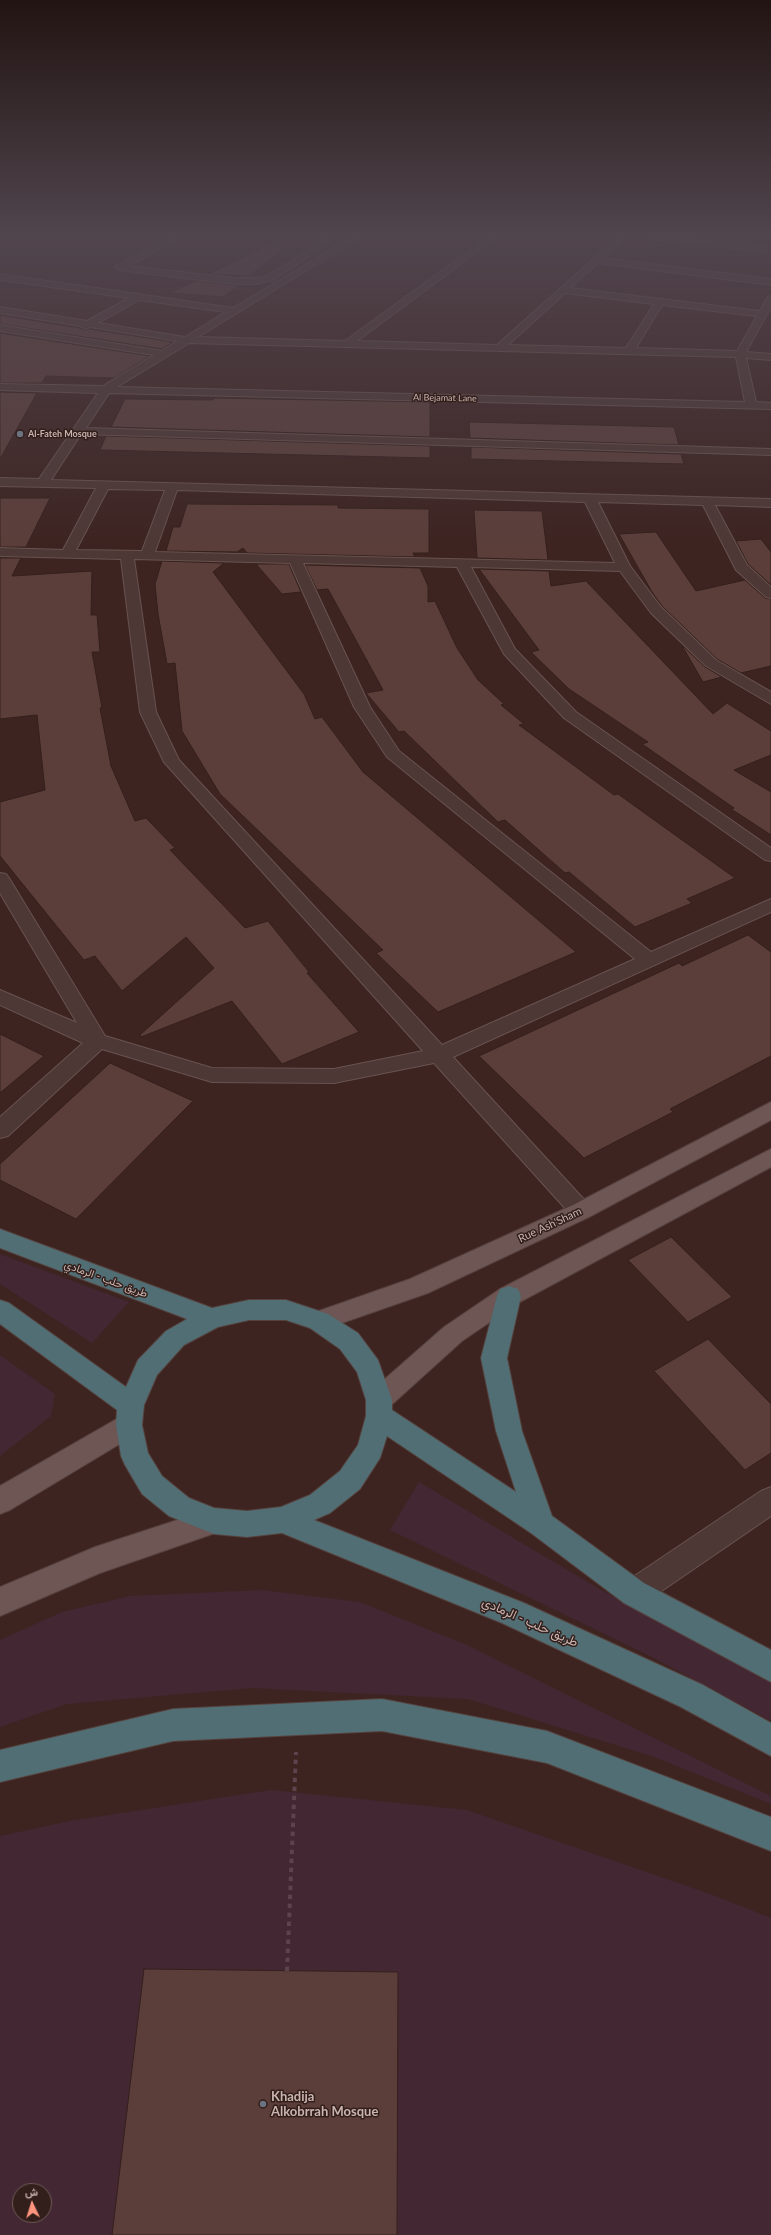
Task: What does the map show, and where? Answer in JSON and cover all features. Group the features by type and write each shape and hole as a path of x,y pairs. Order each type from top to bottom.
{"highway":[{"name":"طريق حلب - الرمادي","path":"0,1238 212,1318"},
{"path":"509,1296 494,1358 509,1431 541,1524"},
{"path":"0,1310 130,1415"},
{"path":"248,1310 286,1310 319,1321 349,1341 369,1368 379,1408 370,1449 350,1480 320,1504 282,1520 247,1524 214,1521 179,1507 152,1485 135,1456 130,1415 147,1368 175,1338 212,1318 248,1310"},
{"path":"379,1408 541,1524 634,1593 771,1666"},
{"name":"طريق حلب - الرمادي","path":"282,1520 514,1613 692,1696 771,1740"},
{"path":"0,1766 173,1725 382,1715 547,1747 771,1834"}],"main road":[{"name":"Rue Ash'Sham","path":"319,1321 419,1286 581,1210 771,1110"},
{"path":"379,1408 453,1334 509,1296 771,1157"},
{"path":"0,1501 130,1415"},
{"path":"0,1602 95,1561 214,1521"}],"street":[{"path":"72,339 164,354"},
{"path":"182,339 740,354 771,357"},
{"path":"348,344 354,339"},
{"path":"499,348 509,339"},
{"path":"629,352 637,339"},
{"path":"748,339 740,354 751,406"},
{"path":"44,484 106,389 186,340"},
{"name":"Al Bejamat Lane","path":"0,387 771,406"},
{"path":"78,431 771,452"},
{"path":"0,482 771,503"},
{"path":"67,554 104,485"},
{"path":"147,556 172,487"},
{"path":"590,499 624,567 656,610 711,663 771,699"},
{"path":"707,501 741,567 771,594"},
{"path":"0,552 624,567"},
{"path":"127,556 148,712 172,762 581,1210"},
{"path":"295,560 362,707 393,754 649,960"},
{"path":"462,564 509,651 570,715 771,856"},
{"path":"0,878 98,1041"},
{"path":"0,997 98,1041 212,1075 334,1076 438,1055 771,905"},
{"path":"0,1130 98,1041"},
{"path":"634,1593 771,1500"}],"path":[{"path":"286,1971 297,1720"}],"shaded area":[{"path":"0,1254 129,1302 92,1343 0,1284"},
{"path":"0,1355 55,1394 51,1416 0,1456"},
{"path":"419,1482 598,1588 771,1683 771,1721 650,1656 390,1530"},
{"path":"262,1590 360,1602 467,1645 771,1796 771,1804 654,1757 468,1699 252,1688 67,1704 0,1727 0,1640 62,1612 130,1596"},
{"path":"271,1790 467,1810 713,1895 771,1918 771,2235 0,2235 0,1836 70,1821"}],"building":[{"path":"0,339 41,339 150,356 114,378 46,376 42,383 0,383"},
{"path":"99,339 156,339 173,342 162,349"},
{"path":"0,392 37,393 0,459"},
{"path":"214,398 430,402 430,437 111,427 125,399 213,400"},
{"path":"469,422 674,427 679,445 470,438"},
{"path":"106,436 430,446 430,458 100,450"},
{"path":"471,447 681,454 684,464 471,459"},
{"path":"0,498 50,498 26,547 0,547"},
{"path":"187,504 338,505 338,508 429,509 429,553 413,553 415,557 247,553 243,548 237,552 166,551 173,527 180,527"},
{"path":"474,510 542,511 548,560 477,558"},
{"path":"656,532 696,591 745,580 765,598 771,599 771,666 741,673 717,659 662,606 652,592 619,534"},
{"path":"761,539 771,552 771,585 748,564 736,541"},
{"path":"0,558 21,558 12,576 92,571 91,615 97,615 100,652 92,652 102,708 100,708 111,766 135,821 146,818 175,848 170,850 245,928 268,921 309,972 307,973 359,1032 282,1064 232,1001 141,1037 140,1035 214,968 186,937 122,991 95,956 84,960 0,856 0,802 45,790 37,715 0,719"},
{"path":"162,561 224,563 213,572 304,694 315,719 322,717 363,772 576,952 438,1012 376,953 383,950 220,794 182,731 175,663 167,664 158,614 155,584"},
{"path":"256,564 289,564 301,592 282,594"},
{"path":"305,565 420,568 428,586 428,602 435,601 457,648 478,680 504,704 501,705 524,724 519,725 614,795 618,794 735,878 687,899 692,903 635,927 569,872 565,873 505,820 498,822 404,731 399,732 366,693 383,690 328,589 317,590"},
{"path":"479,569 549,571 551,586 586,581 713,714 727,703 771,731 771,755 734,770 771,792 771,835 731,809 734,808 642,744 648,742 569,689 531,652 539,650"},
{"path":"681,644 705,667 722,677 703,682"},
{"path":"748,935 771,952 771,1056 670,1109 673,1112 584,1158 479,1056 679,963 682,966"},
{"path":"0,1034 44,1056 0,1093"},
{"path":"110,1063 193,1101 76,1219 0,1180 0,1164"},
{"path":"671,1237 732,1297 688,1322 628,1260"},
{"path":"708,1339 771,1404 771,1453 745,1470 654,1371"},
{"name":"Khadija Alkobrrah Mosque","path":"144,1969 398,1972 397,2235 112,2235"}],"place":[{"name":"Al-Fateh Mosque","path":"20,434"},
{"name":"Khadija Alkobrrah Mosque","path":"263,2104"}]}
